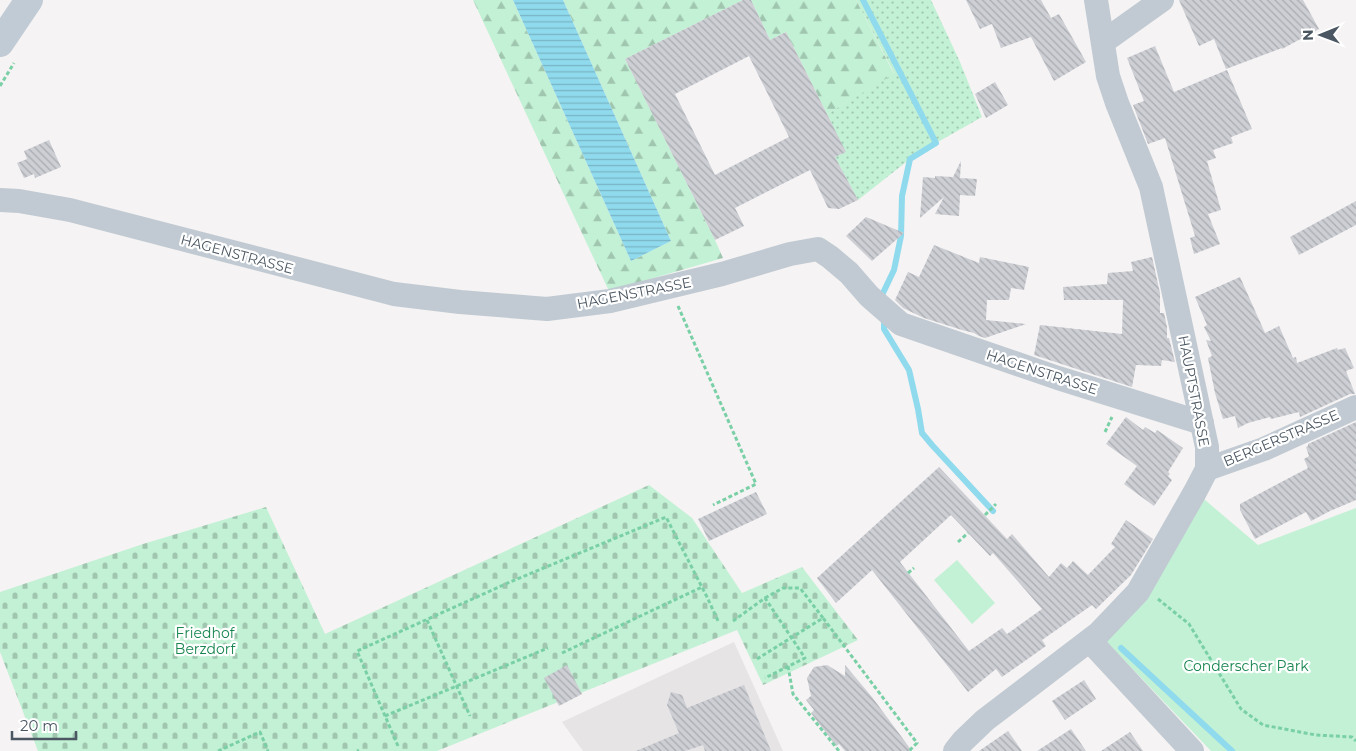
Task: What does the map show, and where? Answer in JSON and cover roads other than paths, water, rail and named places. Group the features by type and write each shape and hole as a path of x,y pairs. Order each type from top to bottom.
{"main road":[{"path":"0,43 29,0"}],"street":[{"name":"HAUPTSTRASSE","path":"955,751 985,720 1090,641 1142,586 1195,492 1206,468 1206,447 1202,424 1151,187 1108,76 1096,0"},
{"path":"1103,42 1162,0"},
{"name":"HAGENSTRASSE","path":"0,200 70,210 394,294 460,302 547,309 610,301 722,274 790,254 818,249 849,273 869,296 901,324 1058,378 1202,424"},
{"name":"BERGERSTRASSE","path":"1206,468 1264,448 1356,407"},
{"path":"1090,641 1192,751"}],"water":[{"path":"513,0 563,0 671,241 631,261"}],"waterway":[{"path":"863,0 936,143 910,159 902,196 901,236 894,270 882,295 883,300"},
{"path":"884,318 884,329 909,370 922,433 993,511"},
{"path":"1121,648 1232,751"}],"park label":[{"name":"Friedhof Berzdorf","path":"205,642"},
{"name":"Conderscher Park","path":"1246,666"}]}
